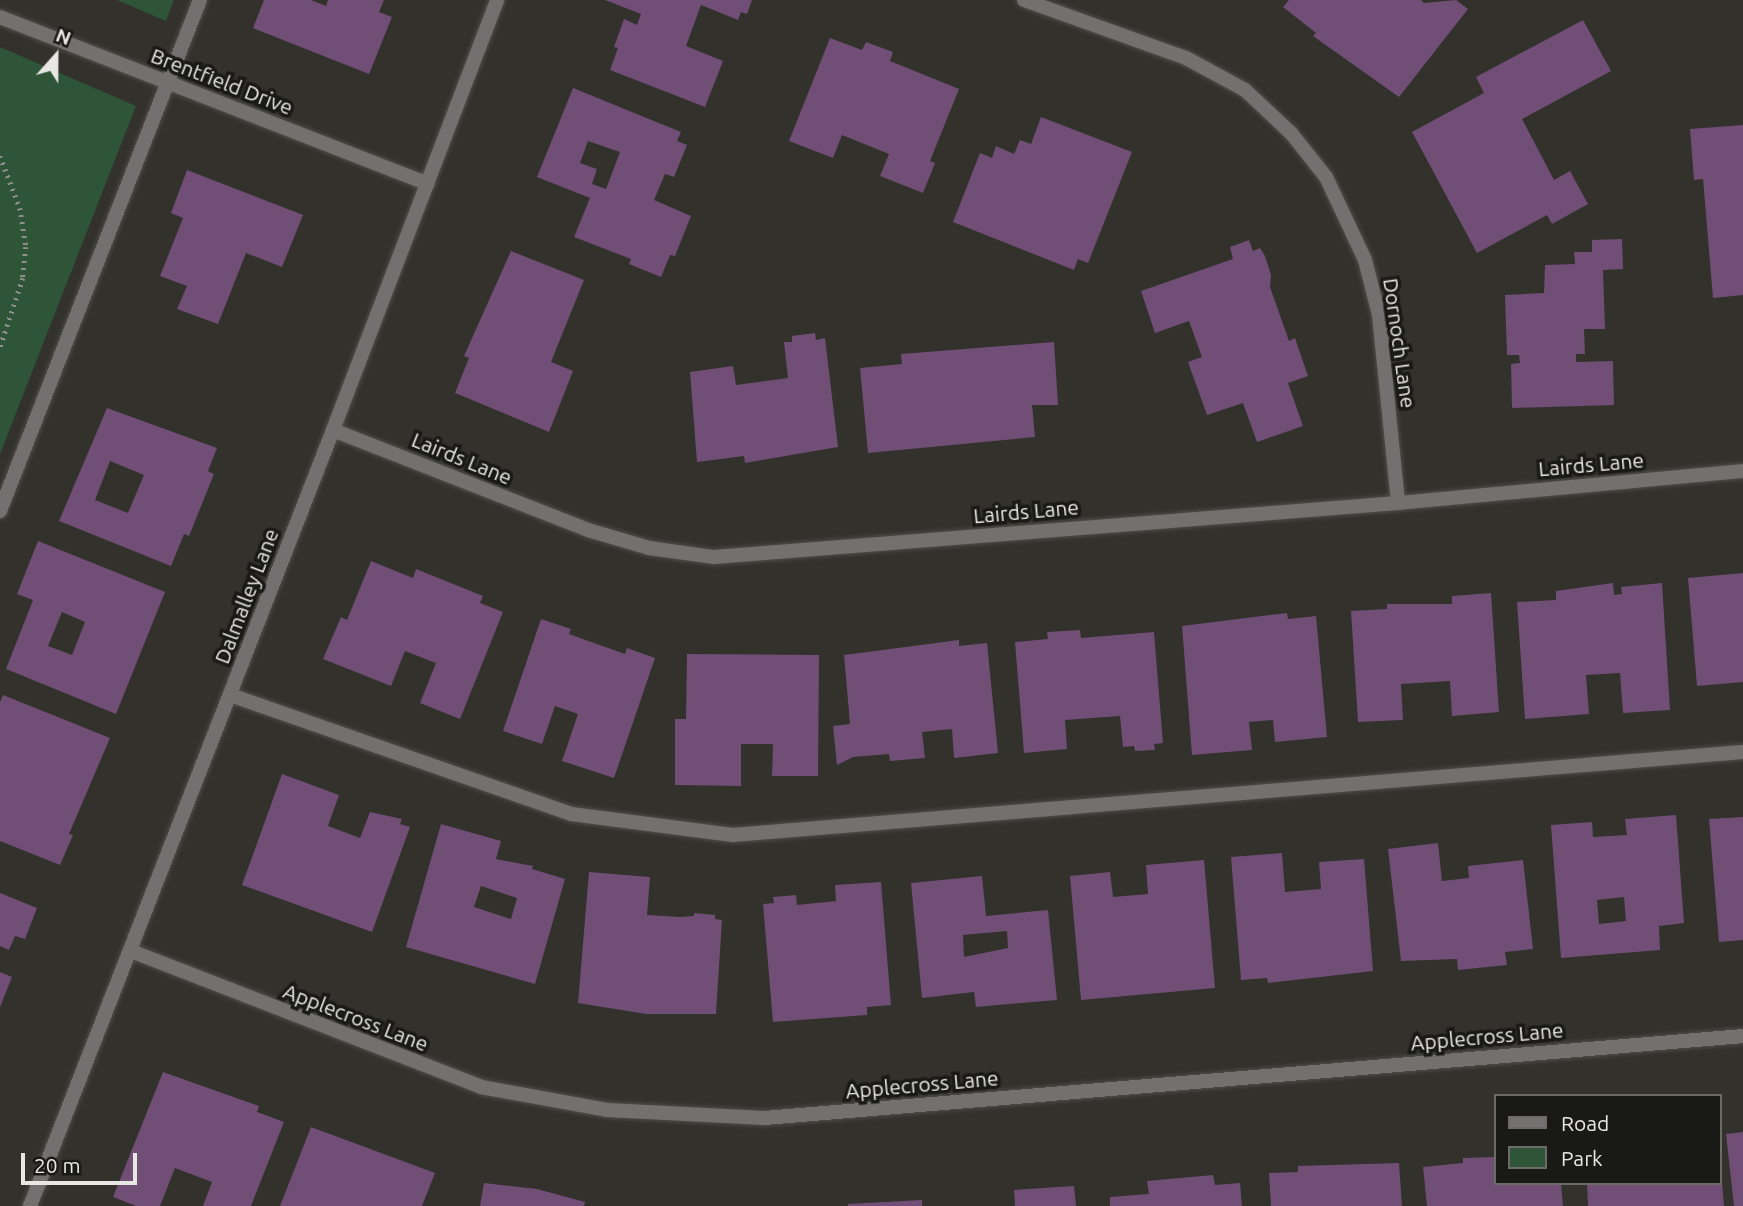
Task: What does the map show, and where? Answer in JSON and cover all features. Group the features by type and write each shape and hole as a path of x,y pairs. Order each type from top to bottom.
{"street":[{"path":"0,511 200,0"},
{"name":"Dalmalley Lane","path":"30,1206 333,430 497,0"},
{"name":"Dornoch Lane","path":"1024,0 1186,58 1245,90 1291,133 1326,177 1365,260 1379,315 1398,503"},
{"name":"Brentfield Drive","path":"0,17 428,184"},
{"name":"Lairds Lane","path":"333,430 588,530 649,548 714,557 1398,503 1743,471"},
{"path":"230,695 571,814 733,835 1743,752"},
{"name":"Applecross Lane","path":"131,951 481,1087 607,1110 765,1118 1743,1036"}],"path":[{"path":"0,156 20,208 26,247 23,278 0,348"}],"green space":[{"path":"117,0 174,0 166,21"},
{"path":"0,47 136,106 0,454"}],"building":[{"path":"264,0 311,0 326,6 328,0 384,0 379,12 392,17 369,74 253,28"},
{"path":"605,0 752,0 747,14 741,12 738,20 701,5 686,46 723,61 705,107 610,70 618,48 614,47 624,19 637,25 641,14"},
{"path":"1289,0 1421,0 1424,3 1456,0 1468,9 1399,97 1313,36 1316,33 1283,7"},
{"path":"1583,20 1611,71 1522,119 1554,180 1570,171 1588,204 1552,224 1547,215 1477,253 1412,132 1484,93 1476,77"},
{"path":"830,38 862,50 866,42 893,52 890,61 959,89 930,161 935,163 923,193 880,176 889,154 842,135 833,158 789,141"},
{"path":"573,88 681,132 677,141 687,145 674,177 665,174 654,200 691,216 675,256 670,255 661,277 629,264 631,259 574,237 590,198 537,177","holes":["588,141 620,152 606,189 592,184 597,169 580,163"]},
{"path":"1041,117 1132,152 1088,263 1078,259 1074,270 953,222 980,153 992,158 996,146 1014,154 1020,140 1031,144"},
{"path":"1743,125 1743,295 1713,298 1703,179 1694,180 1690,129"},
{"path":"187,170 303,215 282,267 246,253 218,324 177,309 187,286 160,276 183,218 171,213"},
{"path":"1622,239 1623,269 1603,270 1605,329 1584,329 1585,354 1576,354 1576,362 1613,361 1614,405 1512,408 1511,364 1520,363 1519,355 1507,355 1505,295 1544,293 1545,265 1575,264 1574,252 1592,252 1592,240"},
{"path":"1249,240 1253,251 1260,248 1265,256 1271,275 1270,287 1289,341 1295,338 1308,376 1288,383 1303,426 1257,442 1243,403 1207,415 1188,362 1202,357 1189,321 1155,333 1141,291 1233,259 1230,247"},
{"path":"511,251 584,280 551,362 573,371 549,432 455,393 469,358 464,356"},
{"path":"815,333 816,340 825,338 838,447 745,463 744,456 697,462 690,372 733,366 736,385 788,378 784,342 792,342 792,336"},
{"path":"1054,342 1058,405 1032,405 1035,437 868,453 860,368 902,364 901,354"},
{"path":"107,408 217,448 208,471 214,474 189,536 184,534 171,566 59,521","holes":["110,461 144,475 128,513 95,500"]},
{"path":"38,541 165,592 116,714 6,669 33,600 17,594","holes":["62,612 85,622 72,655 48,646"]},
{"path":"371,561 413,578 416,569 483,596 480,603 503,612 460,719 420,703 436,663 405,651 391,686 323,659 341,617 347,620"},
{"path":"1743,573 1743,682 1697,686 1688,578"},
{"path":"1613,583 1614,595 1622,594 1621,587 1662,583 1670,710 1623,713 1620,673 1586,675 1589,714 1525,719 1517,602 1556,600 1556,591"},
{"path":"1491,593 1499,712 1452,716 1450,681 1401,684 1403,720 1358,722 1351,611 1387,609 1387,604 1452,604 1452,596"},
{"path":"1287,613 1288,619 1316,616 1327,737 1275,742 1273,720 1249,722 1252,750 1192,755 1182,626"},
{"path":"541,619 571,629 569,634 625,654 627,648 655,658 614,778 562,761 578,714 555,706 542,744 503,731"},
{"path":"1080,630 1081,638 1154,632 1163,743 1154,744 1155,750 1135,751 1134,746 1123,747 1120,716 1065,720 1067,749 1024,753 1015,642 1048,639 1047,632"},
{"path":"959,640 959,646 987,643 998,753 954,758 952,729 922,732 925,758 890,761 889,754 853,757 837,765 833,726 850,724 844,655"},
{"path":"687,654 819,655 818,776 772,776 773,744 741,744 741,786 675,785 675,719 686,719"},
{"path":"3,695 110,738 69,834 73,835 60,865 0,841 0,702"},
{"path":"282,774 339,795 328,826 360,838 370,812 402,819 400,824 410,827 372,932 242,885"},
{"path":"1676,815 1684,923 1659,926 1660,950 1561,958 1551,825 1592,822 1593,837 1627,835 1625,819","holes":["1624,897 1626,921 1599,924 1597,900"]},
{"path":"1743,817 1743,940 1719,942 1709,819"},
{"path":"441,824 501,841 496,859 533,866 532,869 565,879 535,984 406,947","holes":["481,886 517,898 511,919 474,907"]},
{"path":"1438,843 1442,881 1469,878 1468,866 1523,860 1533,949 1505,952 1507,965 1458,970 1457,959 1401,961 1388,849"},
{"path":"1282,853 1285,892 1321,889 1319,862 1364,859 1373,971 1268,983 1267,978 1241,980 1231,857"},
{"path":"1204,860 1215,988 1081,1000 1070,876 1110,872 1113,897 1148,894 1146,865"},
{"path":"589,872 650,877 647,915 680,917 694,916 694,913 715,915 715,919 722,920 716,1014 646,1014 578,1003"},
{"path":"982,876 986,916 1048,910 1057,1000 976,1007 974,992 922,998 911,883","holes":["1007,931 1008,948 964,957 963,935"]},
{"path":"881,882 891,1005 867,1007 867,1015 773,1022 763,904 774,903 773,897 796,895 797,905 836,901 835,885"},
{"path":"0,893 37,908 25,939 15,936 9,950 0,946"},
{"path":"0,972 12,977 0,1007"},
{"path":"163,1072 259,1106 257,1112 284,1122 251,1206 203,1206 212,1182 175,1168 160,1206 136,1206 113,1197"},
{"path":"311,1127 435,1173 422,1206 280,1206"},
{"path":"1743,1132 1743,1206 1734,1206 1726,1134"},
{"path":"1494,1157 1494,1185 1561,1185 1563,1206 1427,1206 1423,1167 1463,1163 1463,1158"},
{"path":"1399,1163 1402,1206 1271,1206 1269,1173 1298,1172 1298,1166"},
{"path":"1213,1175 1215,1185 1240,1183 1242,1206 1110,1206 1110,1197 1149,1194 1147,1181"},
{"path":"484,1183 537,1189 585,1202 584,1206 480,1206"},
{"path":"1722,1183 1724,1206 1588,1206 1587,1185"},
{"path":"1074,1186 1076,1206 1015,1206 1014,1190"},
{"path":"922,1200 922,1206 848,1206 848,1204"}]}
